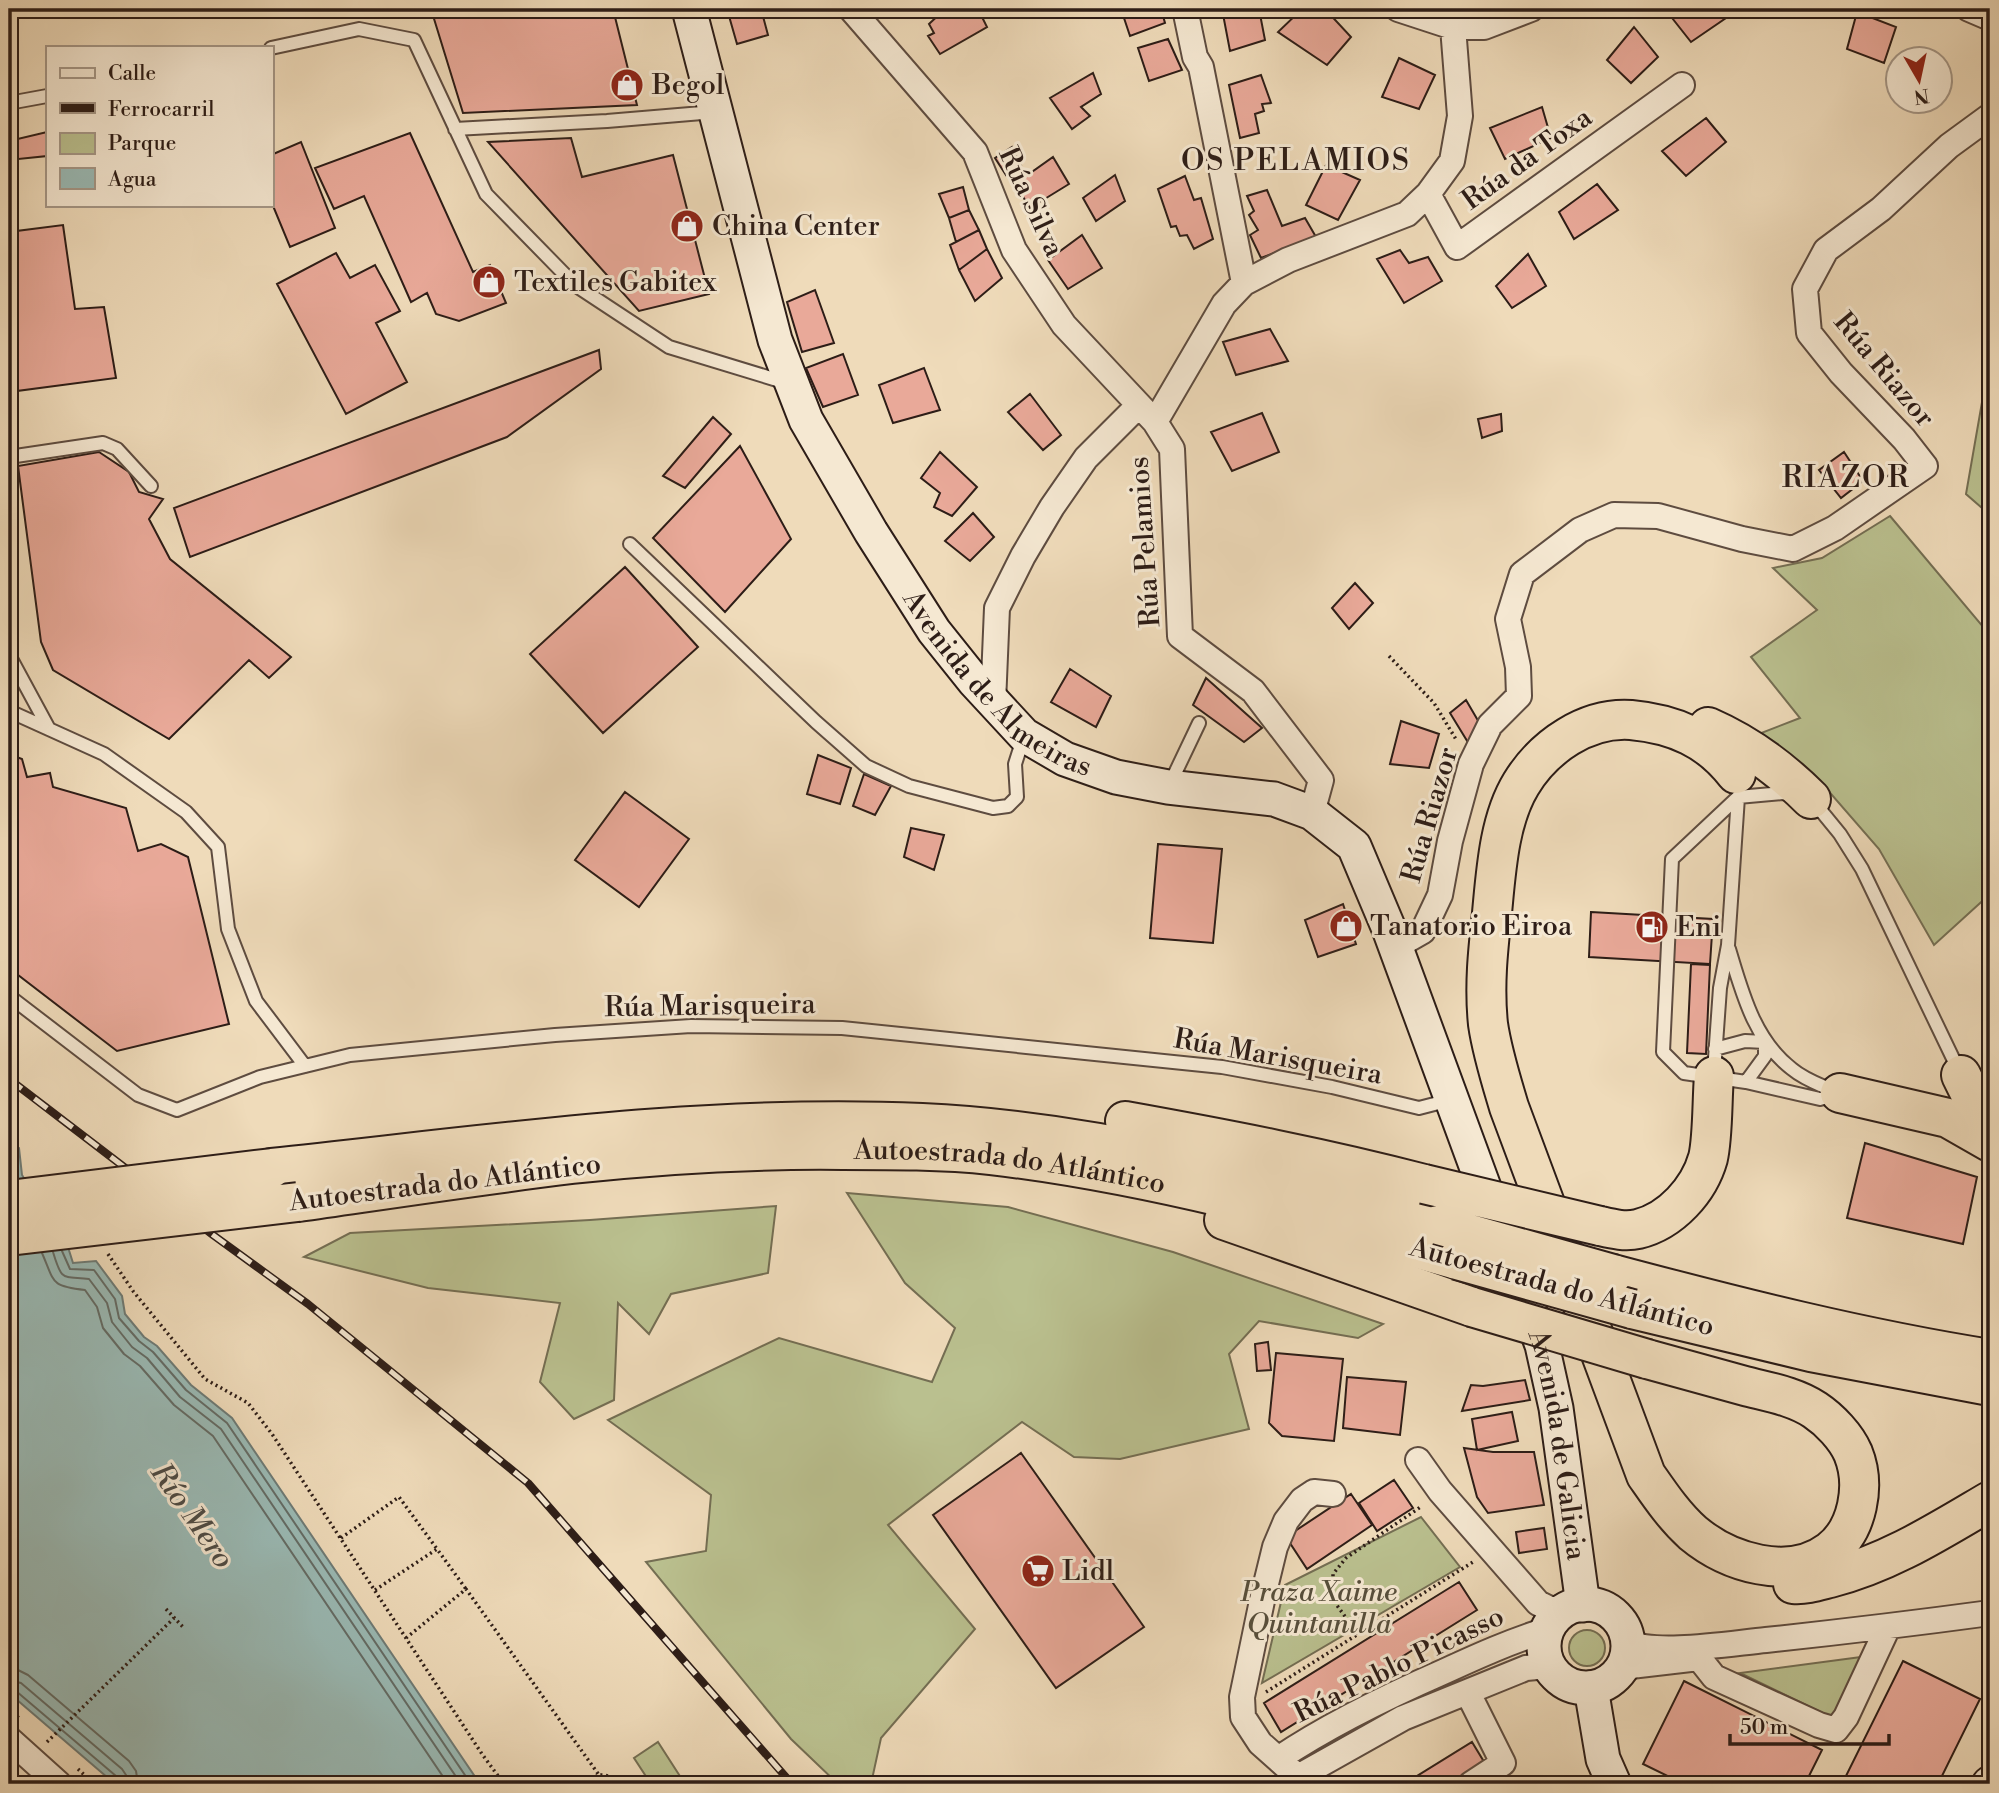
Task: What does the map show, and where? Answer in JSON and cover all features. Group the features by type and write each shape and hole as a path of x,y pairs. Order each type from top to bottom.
{"highway":[{"path":"1811,799 1788,776 1730,736 1670,710 1634,701 1609,702 1579,711 1553,727 1507,776 1484,834 1477,878 1469,976 1470,1018 1475,1050 1486,1090 1623,1462 1643,1500 1670,1534 1699,1558 1735,1576 1767,1583 1802,1584 1854,1572 1902,1552 1990,1501"},
{"path":"1109,1172 1155,1196 1472,1307 1647,1359 1787,1397 1814,1410 1838,1430 1853,1453 1859,1480 1858,1506 1847,1531 1831,1551 1807,1562 1779,1567 1751,1564 1721,1552 1693,1532 1668,1507 1646,1475 1509,1107 1496,1065 1488,1025 1485,977 1498,854 1507,818 1521,784 1543,758 1567,737 1592,724 1620,719 1650,722 1702,740 1721,755 1737,785"},
{"path":"1730,736 1734,747 1737,785"},
{"path":"811,1121 891,1104 1036,1110 1098,1117 1222,1138 1364,1168 1621,1230 1638,1228 1659,1220 1680,1205 1698,1182 1708,1157 1725,1069"},
{"path":"1961,1075 1990,1134"},
{"path":"1840,1093 1948,1118 1990,1142"},
{"name":"Autoestrada do Atlántico","path":"9,1200 272,1168 674,1125 811,1121 923,1123 1049,1134 1161,1154 1321,1192 1755,1312 1990,1359"},
{"name":"Autoestrada do Atlántico","path":"9,1236 298,1202 573,1164 681,1155 788,1149 900,1150 989,1155 1109,1172 1187,1188 1327,1223 1632,1309 1811,1352 1990,1387"}],"main road":[{"name":"Avenida de Almeiras","path":"689,9 775,340 790,384 806,420 871,533 934,631 993,703 1024,735 1065,759 1116,777 1168,788 1274,799 1312,813 1354,846 1395,947 1478,1171"},
{"name":"Avenida de Galicia","path":"1478,1171 1542,1345 1556,1408 1553,1617 1544,1653 1548,1666"},
{"path":"1548,1666 1556,1677 1567,1684 1591,1688 1606,1683 1617,1675 1625,1654 1623,1626 1604,1608 1553,1617"},
{"path":"1591,1688 1603,1759 1614,1784"}],"street":[{"name":"Rúa Silva","path":"851,9 975,152 1014,250 1064,325 1147,413"},
{"path":"1185,9 1195,57 1201,66 1244,283"},
{"path":"1398,9 1453,27 1484,27 1531,9"},
{"path":"1969,9 1990,18"},
{"name":"Rúa Pelamios","path":"1312,813 1321,780 1253,691 1180,636 1172,449 1147,413 1224,304 1244,283 1288,260 1407,214 1428,194 1452,160 1460,116 1453,27"},
{"name":"Rúa da Toxa","path":"1428,194 1457,247 1682,85"},
{"name":"Rúa Riazor","path":"1395,947 1423,930 1440,895 1450,841 1471,764 1490,725 1519,696 1518,667 1508,619 1522,573 1580,530 1614,515 1658,516 1742,539 1793,549 1835,527 1924,466 1904,439 1841,373 1809,333 1805,289 1826,250 1881,209 1949,146 1990,116"},
{"path":"993,703 997,608 1023,556 1086,458 1147,413"},
{"path":"1418,1460 1440,1491 1553,1617"},
{"path":"1296,1781 1260,1743 1244,1717 1242,1697 1275,1547 1286,1521 1302,1500 1314,1492 1332,1494"},
{"path":"1625,1654 1636,1646 1653,1648 1717,1645 1990,1613"},
{"name":"Rúa Pablo Picasso","path":"1278,1759 1310,1738 1390,1696 1514,1640 1553,1617"},
{"path":"1625,1654 1699,1658 1714,1677 1819,1725 1836,1730 1846,1717 1888,1627"},
{"name":"Rúa Pablo Picasso","path":"1296,1781 1403,1718 1526,1668 1548,1666"},
{"path":"1468,1693 1503,1763 1471,1784"},
{"path":"9,1739 59,1784"}],"lane":[{"path":"273,48 359,29 414,40 486,194 576,285 670,347 790,384"},
{"path":"9,103 46,96"},
{"path":"455,129 715,112"},
{"path":"9,457 103,443 117,449 151,486"},
{"path":"630,544 816,722 866,765 909,786 993,808 1009,806 1017,797 1015,764 1024,735"},
{"path":"9,655 49,729"},
{"path":"9,711 104,754 186,812 218,847 228,929 256,1001 305,1066"},
{"path":"1168,788 1199,723"},
{"path":"1737,785 1811,799 1825,813 1862,869 1961,1075"},
{"path":"1725,1069 1720,988 1728,945 1737,785"},
{"path":"1737,785 1672,859 1663,1052 1684,1073 1725,1069 1765,1056 1765,1042"},
{"path":"1728,945 1745,1000 1765,1042 1791,1069 1840,1093"},
{"name":"Rúa Marisqueira","path":"9,996 138,1095 177,1110 260,1077 350,1055 555,1035 691,1026 842,1028 1222,1067 1332,1087 1419,1108 1450,1100"},
{"path":"1725,1069 1745,1041 1765,1042"},
{"path":"1725,1069 1820,1099 1840,1093"}],"path":[{"path":"1389,656 1434,703 1471,764"},
{"path":"101,1246 132,1292 205,1379 248,1404 272,1434 504,1784"},
{"path":"1358,1634 1333,1600 1333,1574 1346,1558 1440,1491"},
{"path":"341,1538 400,1497 599,1775"},
{"path":"376,1590 438,1549"},
{"path":"1243,1706 1493,1549"},
{"path":"406,1638 466,1589"},
{"path":"166,1609 183,1627"},
{"path":"47,1742 174,1618"},
{"path":"587,1784 599,1775 609,1776 617,1784"}],"green space":[{"path":"1990,362 1990,515 1966,494"},
{"path":"1890,516 1990,635 1990,894 1934,945 1879,849 1819,780 1751,737 1800,718 1751,657 1817,610 1773,568 1822,558"},
{"path":"847,1193 1008,1207 1173,1252 1383,1324 1358,1338 1259,1321 1229,1354 1249,1429 1120,1459 1074,1457 1022,1422 888,1525 975,1629 881,1738 871,1784 838,1784 791,1739 646,1562 706,1551 711,1495 608,1420 779,1338 932,1382 955,1328 905,1283"},
{"path":"776,1206 768,1273 671,1294 649,1334 618,1303 614,1400 574,1419 540,1382 560,1303 428,1288 304,1257 350,1233 590,1220"},
{"name":"Praza Xaime Quintanilla","path":"1421,1517 1460,1567 1262,1683 1285,1585"},
{"path":"1587,1630 1600,1635 1605,1648 1600,1661 1587,1666 1574,1661 1569,1648 1574,1635"},
{"path":"1861,1657 1833,1718 1740,1673"},
{"path":"658,1742 685,1784 651,1784 634,1758"}],"water":[{"name":"Río Mero","path":"9,1146 19,1148 22,1175 67,1244 73,1263 96,1261 122,1296 125,1314 144,1337 157,1346 191,1385 232,1418 480,1784 115,1784 9,1693"}],"building":[{"path":"431,9 613,9 637,105 463,113"},
{"path":"727,9 761,9 768,35 737,44"},
{"path":"941,9 984,9 981,15 987,27 940,54 928,36 934,33 929,24 943,11"},
{"path":"1121,9 1161,9 1165,23 1130,36"},
{"path":"1222,9 1259,9 1265,40 1230,51"},
{"path":"1302,9 1325,9 1351,37 1327,65 1278,32"},
{"path":"1665,9 1719,9 1726,18 1691,42"},
{"path":"1857,12 1896,27 1890,46 1884,46 1884,63 1847,49"},
{"path":"1634,27 1658,57 1631,83 1607,60"},
{"path":"1168,39 1182,70 1149,81 1138,48"},
{"path":"1399,58 1435,75 1419,109 1382,97"},
{"path":"1093,73 1101,94 1081,107 1090,116 1072,129 1050,98"},
{"path":"1261,75 1271,103 1262,104 1264,111 1255,114 1259,133 1240,138 1229,85"},
{"path":"1542,107 1551,138 1505,159 1490,128"},
{"path":"1706,118 1726,142 1686,176 1662,151"},
{"path":"46,132 46,156 9,160 9,141"},
{"path":"410,133 473,272 490,265 506,303 459,321 436,314 427,293 411,302 364,196 334,209 315,168"},
{"path":"571,138 582,177 673,155 709,294 639,311 488,142"},
{"path":"301,142 335,228 290,247 273,206 273,154"},
{"path":"1012,147 1021,165 1006,175 995,158"},
{"path":"1053,157 1069,184 1030,208 1015,184"},
{"path":"1326,165 1360,180 1338,220 1306,205"},
{"path":"1115,175 1125,201 1096,221 1083,198"},
{"path":"1185,176 1194,200 1201,198 1213,239 1194,249 1187,235 1180,236 1176,226 1171,227 1158,189"},
{"path":"1597,184 1618,210 1574,239 1559,212"},
{"path":"963,187 969,210 949,218 939,194"},
{"path":"1267,190 1282,226 1305,218 1316,237 1261,258 1250,235 1258,230 1249,215 1254,211 1247,196"},
{"path":"969,210 979,230 956,242 949,218"},
{"path":"63,225 75,309 104,307 116,378 9,392 9,232"},
{"path":"979,230 987,249 959,270 950,245"},
{"path":"1082,235 1102,268 1068,289 1048,260"},
{"path":"987,249 1002,278 975,301 959,270"},
{"path":"1400,250 1409,263 1428,257 1442,281 1404,303 1377,259"},
{"path":"336,253 350,278 375,265 400,311 376,323 407,382 346,414 277,284"},
{"path":"1528,254 1546,286 1512,308 1496,286"},
{"path":"815,290 834,343 802,352 787,302"},
{"path":"1270,329 1288,361 1236,375 1223,342"},
{"path":"599,350 601,369 507,437 190,557 174,508"},
{"path":"843,354 858,395 823,407 806,368"},
{"path":"924,368 940,410 893,423 879,385"},
{"path":"1030,394 1061,435 1043,450 1008,412"},
{"path":"1262,413 1279,452 1232,471 1211,432"},
{"path":"1501,414 1502,431 1482,438 1478,419"},
{"path":"713,417 731,434 685,488 663,476"},
{"path":"740,446 791,539 725,612 653,538"},
{"path":"99,452 129,472 139,492 163,499 149,519 170,559 291,657 269,678 249,660 169,739 53,670 41,642 18,466"},
{"path":"940,452 977,487 952,516 934,507 940,493 921,478"},
{"path":"1844,452 1863,481 1841,498 1819,470"},
{"path":"973,513 994,537 970,561 945,541"},
{"path":"625,567 698,647 603,733 530,654"},
{"path":"1355,583 1373,603 1349,629 1332,608"},
{"path":"1070,669 1111,696 1096,727 1051,702"},
{"path":"1206,678 1262,728 1244,742 1193,705"},
{"path":"1466,700 1480,724 1469,744 1450,713"},
{"path":"1401,721 1439,734 1429,768 1390,764"},
{"path":"9,754 22,759 27,777 50,773 53,787 126,808 138,851 161,844 188,857 229,1024 117,1051 9,968"},
{"path":"818,755 851,768 840,804 807,794"},
{"path":"864,774 891,786 875,815 853,806"},
{"path":"625,792 689,839 639,907 575,860"},
{"path":"911,828 944,835 934,870 904,857"},
{"path":"1158,844 1222,849 1213,943 1150,938"},
{"path":"1343,904 1356,944 1318,957 1305,920"},
{"path":"1591,912 1713,919 1710,964 1589,957"},
{"path":"1691,964 1710,965 1706,1054 1687,1053"},
{"path":"1865,1143 1977,1177 1963,1244 1847,1218"},
{"path":"1268,1342 1271,1370 1257,1371 1255,1344"},
{"path":"1276,1353 1343,1359 1334,1441 1282,1436 1269,1423"},
{"path":"1347,1377 1406,1382 1400,1435 1343,1428"},
{"path":"1525,1380 1530,1400 1462,1411 1471,1385 1483,1386"},
{"path":"1512,1412 1518,1441 1477,1450 1472,1419"},
{"path":"1464,1448 1493,1452 1534,1452 1544,1505 1488,1513 1477,1497"},
{"name":"Lidl","path":"1021,1453 1144,1627 1056,1688 933,1515"},
{"path":"1394,1480 1413,1508 1377,1531 1359,1503"},
{"path":"1351,1494 1372,1525 1307,1569 1286,1537"},
{"path":"1544,1528 1547,1549 1519,1553 1516,1532"},
{"path":"1459,1582 1477,1610 1281,1732 1264,1703"},
{"path":"1903,1661 1980,1699 1938,1784 1842,1784"},
{"path":"1684,1681 1822,1750 1805,1784 1684,1784 1643,1764"},
{"path":"1472,1742 1489,1770 1465,1784 1404,1784"},
{"path":"9,1772 17,1780 22,1784 9,1784"}],"railway":[{"path":"9,1079 308,1304 528,1483 792,1784"}],"place":[{"name":"Begol","path":"627,85"},
{"name":"China Center","path":"687,226"},
{"name":"Textiles Gabitex","path":"489,282"},
{"name":"Tanatorio Eiroa","path":"1346,926"},
{"name":"Eni","path":"1652,927"},
{"name":"Lidl","path":"1038,1571"}],"district":[{"name":"OS PELAMIOS","path":"1296,161"},
{"name":"RIAZOR","path":"1846,478"}]}
